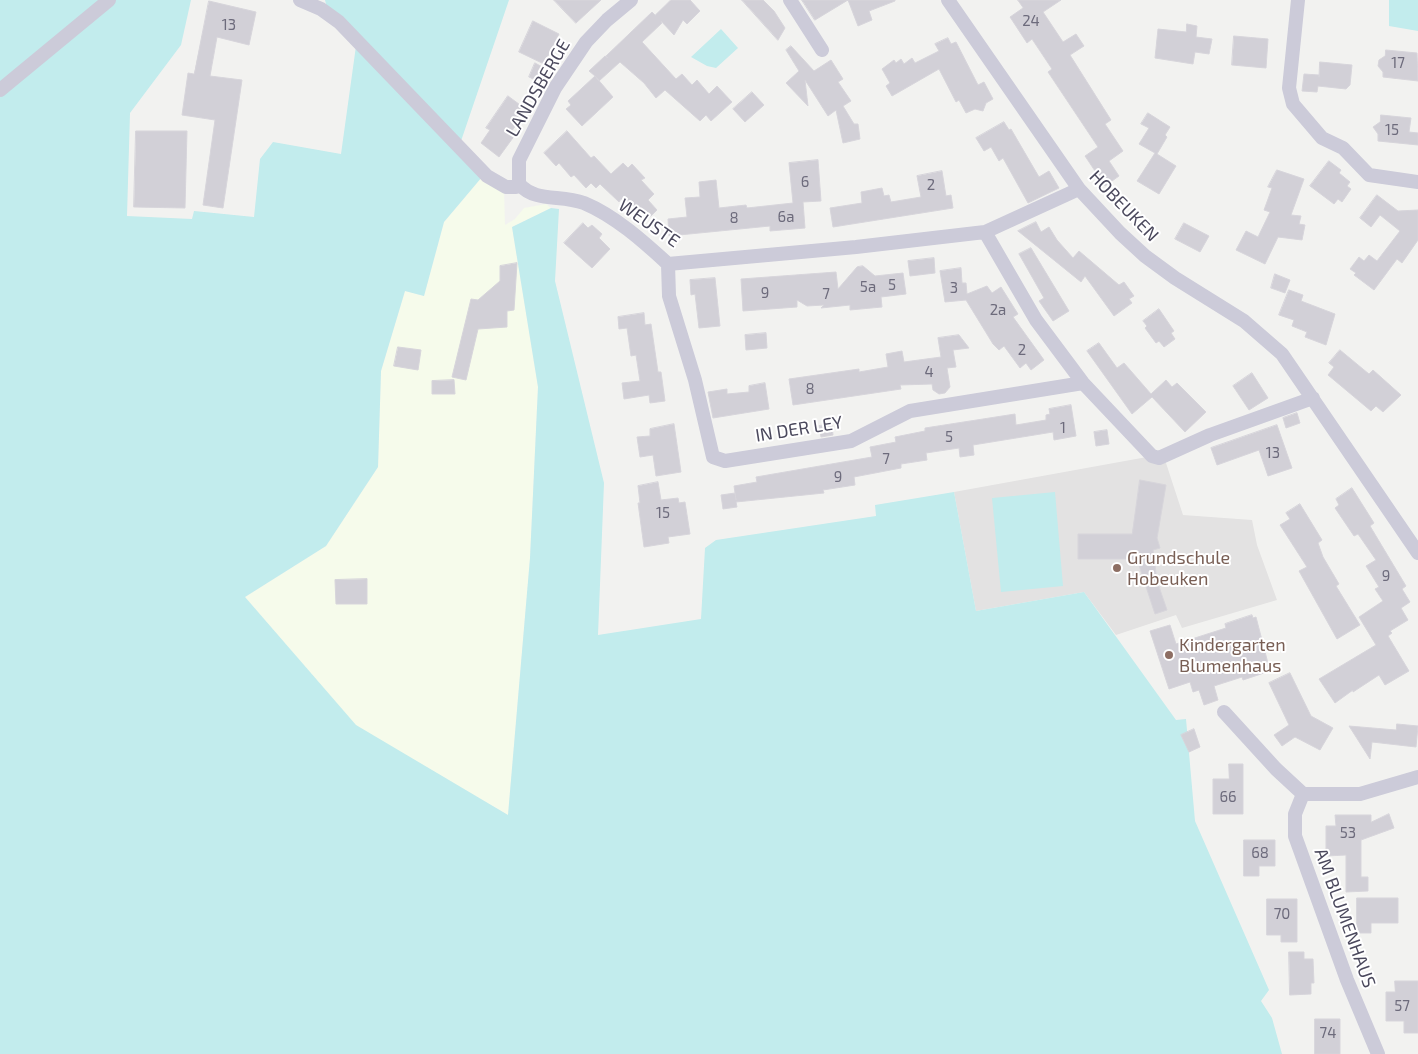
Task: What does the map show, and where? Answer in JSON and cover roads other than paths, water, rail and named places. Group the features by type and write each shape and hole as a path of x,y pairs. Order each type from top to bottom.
{"street":[{"path":"0,90 109,0"},
{"name":"WEUSTE","path":"300,0 320,9 339,22 487,176 506,187 516,187 519,184 527,193 568,199 600,211 646,244 668,264 856,247 985,232 1079,189"},
{"name":"LANDSBERGE","path":"519,184 519,160 563,76 586,42 607,20 631,0"},
{"path":"790,0 822,50"},
{"name":"HOBEUKEN","path":"948,0 1079,189 1145,256 1262,334 1282,354 1418,553"},
{"path":"1298,0 1289,88 1294,104 1322,138 1343,148 1369,176 1418,182"},
{"path":"985,232 1036,320 1083,383 1152,456 1159,458 1210,435 1313,398"},
{"name":"IN DER LEY","path":"668,264 669,296 695,380 713,457 725,460 851,441 910,411 1083,383"},
{"path":"1224,712 1276,769 1303,794 1360,794 1418,777"},
{"name":"AM BLUMENHAUS","path":"1303,794 1295,814 1295,836 1347,980 1378,1054"}],"place":[{"name":"Grundschule Hobeuken","path":"1117,568"},
{"name":"Kindergarten Blumenhaus","path":"1169,655"}]}
